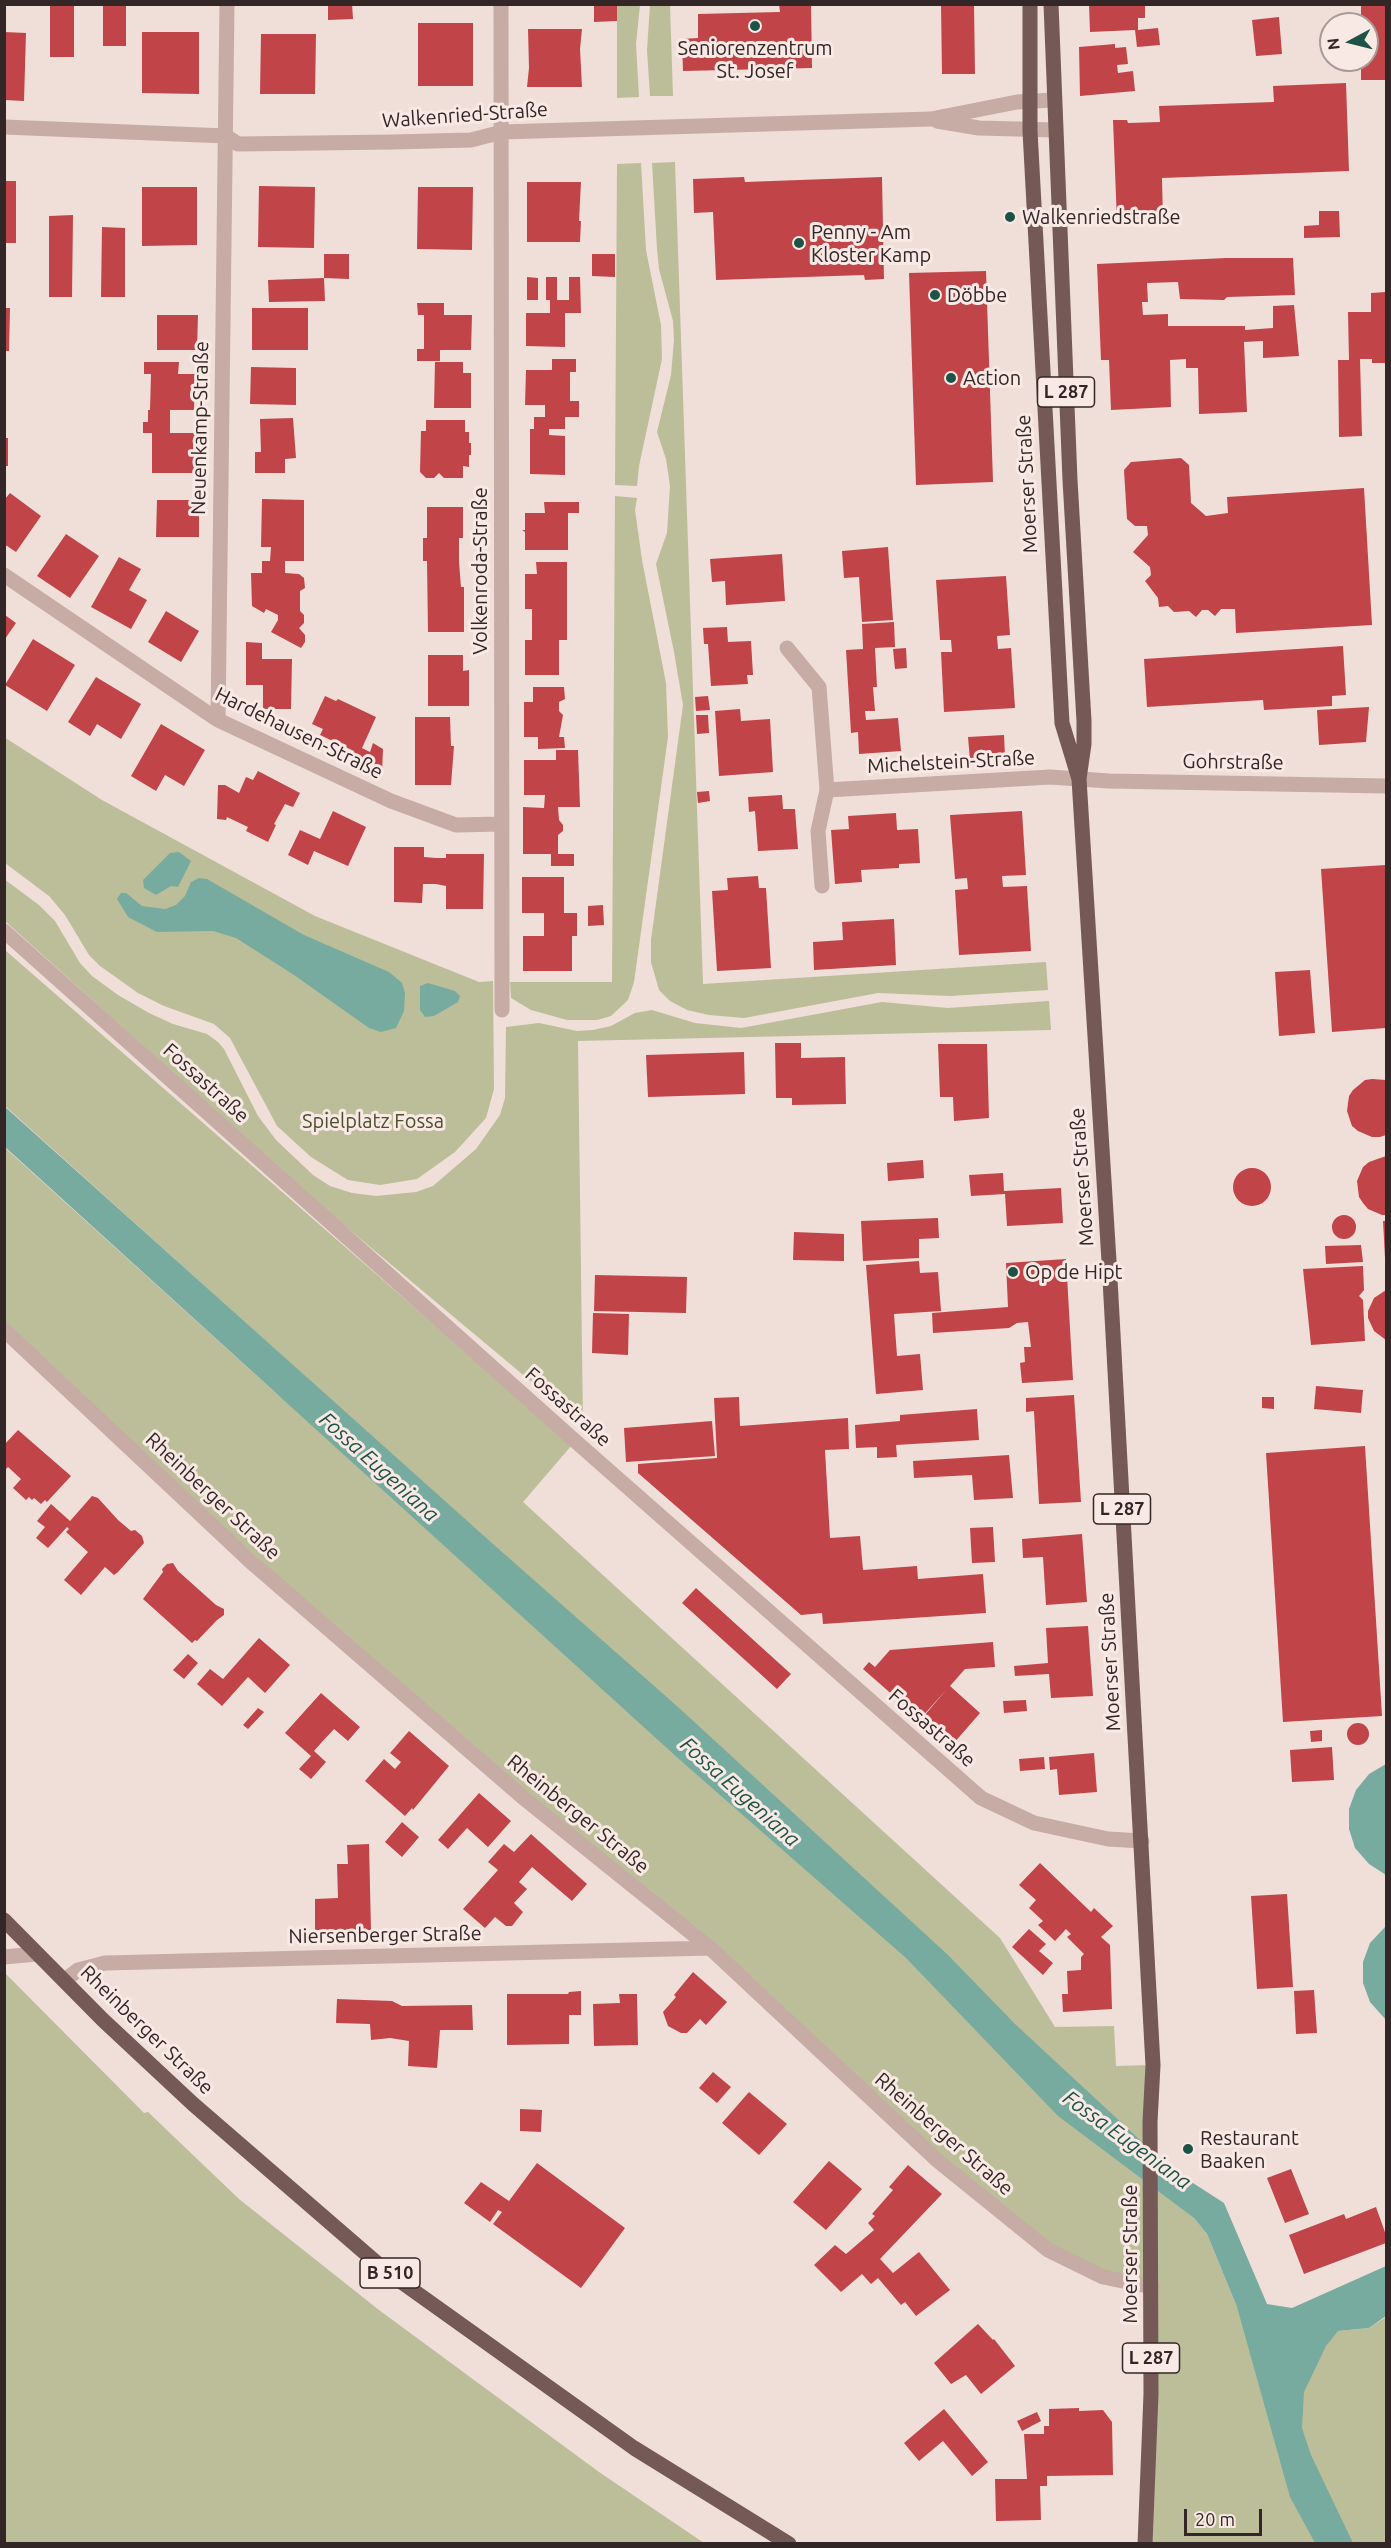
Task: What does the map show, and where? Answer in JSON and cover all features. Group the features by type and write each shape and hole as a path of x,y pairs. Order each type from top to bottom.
{"main road":[{"name":"Moerser Straße","path":"1030,4 1030,131 1062,723 1078,779 1142,1841 1153,2065 1150,2122 1151,2394 1145,2544"},
{"name":"Moerser Straße","path":"1051,4 1053,100 1070,480 1084,721 1084,744 1078,779"},
{"name":"Rheinberger Straße","path":"4,1920 103,2020 193,2104 386,2271 634,2448 789,2544"}],"street":[{"name":"Neuenkamp-Straße","path":"218,720 227,4"},
{"name":"Volkenroda-Straße","path":"501,4 502,1010"},
{"name":"Walkenried-Straße","path":"4,127 226,136 238,144 471,140 502,132 931,119 1030,100 1053,100"},
{"name":"Walkenried-Straße","path":"931,119 980,128 1055,130"},
{"name":"Hardehausen-Straße","path":"4,575 218,720 391,801 456,825 501,824"},
{"path":"787,648 819,687 827,790 818,831 822,886"},
{"name":"Michelstein-Straße","path":"827,790 1050,777 1078,779"},
{"name":"Gohrstraße","path":"1078,779 1386,786"},
{"name":"Fossastraße","path":"4,931 574,1440 981,1798 1034,1823 1108,1839 1142,1841"},
{"name":"Rheinberger Straße","path":"4,1330 259,1569 526,1800 710,1948 938,2161 1048,2250 1102,2277 1152,2287"},
{"name":"Niersenberger Straße","path":"65,1980 78,1970 105,1963 710,1948"},
{"path":"4,1957 37,1954"}],"green space":[{"path":"617,5 640,5 636,44 639,97 617,98"},
{"path":"650,5 670,5 673,96 650,96 647,50"},
{"path":"675,162 703,984 1046,962 1048,990 950,996 878,993 744,1018 709,1015 687,1010 670,1001 659,990 651,962 651,940 683,705 656,564 667,533 670,486 666,459 657,432 671,375 674,340 673,321 659,269 652,163"},
{"path":"641,163 646,250 661,325 662,359 639,466 637,486 615,485 617,164"},
{"path":"615,496 637,498 635,510 642,560 666,683 668,737 634,982 628,1000 611,1016 597,1020 567,1020 531,1010 511,998 510,982 612,982"},
{"name":"Spielplatz Fossa","path":"4,737 102,800 315,916 479,982 493,981 494,1089 486,1118 455,1152 417,1179 380,1185 348,1180 311,1157 277,1126 230,1038 214,1024 164,1006 138,993 100,966 89,955 65,915 49,896 5,863"},
{"path":"4,879 39,905 55,921 80,963 92,976 149,1013 173,1024 207,1034 218,1042 224,1049 258,1116 276,1140 313,1175 330,1186 352,1193 376,1196 416,1192 433,1186 476,1149 500,1115 505,1098 506,1027 539,1023 577,1031 593,1030 611,1026 635,1013 652,1010 695,1023 741,1028 882,1002 948,1008 1049,1001 1051,1030 578,1041 583,1425 308,1195 5,921"},
{"path":"5,950 572,1445 523,1502 1000,1938 1055,2027 1114,2026 1116,2066 1153,2065 1153,2186 1194,2218 1207,2234 1237,2307 1338,2331 1369,2328 1386,2317 1386,2543 1145,2543 1152,2287 1048,2250 710,1948 526,1800 5,1330 4,1147 278,1395 307,1378 5,1106"},
{"path":"4,1972 144,2113 148,2112 239,2199 379,2310 599,2472 704,2543 5,2543"}],"water":[{"path":"179,852 191,861 178,887 171,886 156,895 144,888 143,880 170,853"},
{"path":"199,878 207,879 304,935 389,972 402,983 405,993 404,1011 396,1028 381,1032 369,1028 294,975 236,938 213,931 157,932 128,917 117,899 121,893 126,893 142,906 165,909 176,905 185,896 191,882"},
{"path":"428,983 455,991 460,996 458,1002 434,1016 425,1017 420,1010 420,986"},
{"name":"Fossa Eugeniana","path":"4,1106 678,1707 948,1955 1015,2024 1153,2152 1193,2183 1224,2203 1267,2304 1292,2308 1386,2266 1386,2316 1369,2328 1338,2331 1326,2346 1304,2392 1302,2428 1311,2455 1353,2543 1315,2543 1290,2497 1237,2307 1207,2234 1194,2218 1058,2116 906,1958 680,1760 5,1147"},
{"path":"1386,1764 1386,1875 1369,1864 1355,1848 1349,1829 1349,1809 1356,1790 1369,1774"},
{"path":"1386,1926 1386,2020 1370,2002 1363,1983 1363,1962 1370,1943"}],"building":[{"path":"50,4 74,4 74,57 50,57"},
{"path":"103,4 126,4 126,46 103,46"},
{"path":"328,4 352,4 353,19 328,20"},
{"path":"594,4 617,4 617,21 594,22"},
{"name":"Seniorenzentrum St. Josef","path":"779,4 811,4 812,68 683,71 682,39 698,38 698,14 780,12"},
{"path":"941,4 974,4 975,74 942,74"},
{"path":"1089,4 1145,6 1145,18 1138,18 1138,30 1158,28 1160,45 1137,47 1135,30 1090,32"},
{"path":"1361,4 1386,4 1386,80 1361,80 1361,72 1379,72 1379,12 1361,12"},
{"path":"1279,17 1282,54 1256,56 1252,20"},
{"path":"418,23 473,23 473,86 418,86"},
{"path":"528,29 582,29 580,49 582,87 527,87"},
{"path":"4,32 26,33 24,101 4,100"},
{"path":"142,32 199,32 199,94 142,93"},
{"path":"261,34 316,34 315,94 260,94"},
{"path":"1115,44 1115,48 1126,47 1128,64 1117,65 1118,73 1133,71 1135,91 1080,96 1079,47"},
{"path":"1346,83 1349,171 1162,178 1163,221 1117,222 1113,120 1127,120 1128,123 1160,122 1159,106 1274,102 1273,86"},
{"name":"Penny - Am Kloster Kamp","path":"744,177 745,182 882,177 884,279 865,280 864,275 716,280 713,212 694,213 693,179"},
{"path":"4,181 16,181 16,243 4,243"},
{"path":"527,182 581,182 580,242 527,242"},
{"path":"259,186 315,187 314,248 258,247"},
{"path":"142,187 197,187 197,245 142,246"},
{"path":"418,187 473,187 472,250 417,249"},
{"path":"1319,211 1339,211 1340,237 1304,238 1304,226 1319,225"},
{"path":"73,215 72,297 49,297 49,216"},
{"path":"102,227 125,228 125,297 101,297"},
{"path":"324,254 349,254 349,279 324,278"},
{"path":"592,254 615,254 615,277 592,276"},
{"path":"1226,258 1293,258 1295,295 1227,297 1224,300 1180,299 1178,282 1147,283 1148,302 1142,302 1143,315 1168,314 1168,326 1245,326 1245,330 1273,328 1273,306 1294,305 1299,356 1263,358 1263,341 1244,342 1247,412 1199,414 1198,368 1186,368 1186,359 1170,360 1171,407 1111,410 1109,360 1101,360 1097,264"},
{"name":"Action","path":"986,271 993,482 916,485 909,273"},
{"path":"527,277 538,278 538,300 527,300"},
{"path":"546,277 557,277 557,300 569,300 569,277 580,277 581,313 565,313 565,347 526,346 526,313 550,313 550,300 546,300"},
{"path":"324,278 325,301 269,302 268,280"},
{"path":"1386,292 1386,363 1372,363 1372,359 1360,359 1362,436 1339,437 1338,360 1349,360 1348,312 1371,312 1371,293"},
{"path":"417,303 444,303 444,315 472,315 471,350 440,350 440,361 417,361 417,349 424,349 424,315 418,315"},
{"path":"4,308 10,308 9,351 4,351"},
{"path":"252,308 308,308 308,350 252,350"},
{"path":"157,315 198,315 197,350 157,350"},
{"path":"552,359 576,359 576,372 570,372 570,401 579,401 579,417 565,417 565,429 549,429 549,435 565,436 565,475 530,474 530,429 534,429 534,417 545,417 545,405 525,405 526,370 552,370"},
{"path":"144,362 179,362 178,374 195,374 194,410 170,410 170,433 198,433 197,473 152,473 152,433 143,433 143,422 148,422 148,410 150,410 151,374 144,374"},
{"path":"435,362 463,362 463,373 471,373 471,408 434,408"},
{"path":"251,367 296,368 296,405 250,404"},
{"path":"293,418 296,458 285,459 285,473 255,473 255,452 261,452 260,419"},
{"path":"426,420 465,420 465,432 469,432 469,443 471,443 471,455 469,455 469,467 463,466 463,478 444,478 439,473 434,478 426,478 420,472 421,431 426,431"},
{"path":"4,438 8,438 8,466 4,466"},
{"path":"1181,458 1189,465 1191,503 1206,516 1228,513 1227,497 1364,488 1372,625 1236,633 1235,609 1221,609 1215,616 1208,610 1202,610 1196,617 1189,611 1174,612 1168,606 1159,607 1158,598 1145,581 1151,575 1150,567 1133,552 1148,535 1147,526 1135,526 1127,519 1124,470 1131,462"},
{"path":"10,493 41,516 16,552 4,544 4,500"},
{"path":"262,499 304,500 304,561 285,561 285,573 299,574 304,578 305,588 300,591 300,611 304,615 304,623 299,628 305,635 305,642 301,648 271,632 278,620 278,615 266,609 264,613 252,606 251,573 262,573 262,561 270,561 271,547 261,547"},
{"path":"157,500 199,500 199,537 156,537"},
{"path":"544,502 579,502 579,513 568,513 568,550 525,550 525,532 522,530 525,530 525,513 545,513"},
{"path":"427,507 463,507 463,538 459,538 459,562 461,587 464,587 464,632 428,632 427,561 423,561 423,538 427,538"},
{"path":"66,534 99,556 70,598 37,576"},
{"path":"888,547 893,620 862,622 859,577 844,578 842,551"},
{"path":"782,554 785,601 726,605 725,581 712,582 710,559"},
{"path":"119,557 141,569 129,590 147,600 131,629 91,607"},
{"path":"536,562 567,562 567,640 559,640 559,675 525,675 525,640 532,640 532,609 525,609 525,574 537,574"},
{"path":"1006,576 1010,635 997,636 998,649 1011,648 1015,708 944,712 941,652 952,652 951,640 940,640 936,580"},
{"path":"166,611 199,631 181,662 148,642"},
{"path":"5,615 16,623 5,639"},
{"path":"894,622 895,647 875,648 877,687 873,687 875,711 865,711 866,720 898,718 901,751 859,754 858,732 851,733 846,650 863,649 862,624"},
{"path":"727,627 728,642 751,641 753,675 747,675 748,684 711,686 708,644 704,644 703,628"},
{"path":"33,639 75,665 47,711 5,685"},
{"path":"246,642 262,643 262,659 292,659 291,709 263,709 263,685 246,685"},
{"path":"1343,646 1346,695 1332,696 1332,706 1264,710 1263,700 1147,707 1144,659"},
{"path":"906,648 907,668 895,669 893,649"},
{"path":"428,655 463,655 463,671 469,670 469,706 428,706"},
{"path":"96,677 141,704 121,739 97,724 90,736 68,722"},
{"path":"533,687 564,687 565,699 559,702 559,711 563,715 559,737 564,737 565,748 538,749 538,737 524,737 524,702 533,702"},
{"path":"325,696 336,701 338,699 376,717 362,748 370,752 373,743 383,749 382,772 352,757 354,751 320,735 323,729 312,724"},
{"path":"708,696 710,710 696,711 695,697"},
{"path":"1369,707 1366,742 1319,745 1317,710"},
{"path":"740,709 741,721 770,719 773,772 719,776 715,711"},
{"path":"696,715 708,715 709,733 697,734"},
{"path":"415,717 450,717 451,746 454,746 451,785 415,785"},
{"path":"161,724 205,750 184,786 165,775 156,791 131,776"},
{"path":"1004,735 1005,757 970,760 968,737"},
{"path":"556,750 578,750 580,807 558,807 563,831 558,835 558,854 574,854 574,866 551,866 551,854 523,854 523,807 544,808 545,795 524,795 524,760 556,760"},
{"path":"258,771 300,793 293,807 285,804 274,824 276,825 268,842 246,831 248,827 227,817 226,820 217,819 218,785 225,785 239,793 246,777 253,780"},
{"path":"709,791 710,801 698,803 697,792"},
{"path":"782,795 783,809 795,809 798,849 758,851 755,811 749,812 748,797"},
{"path":"333,811 366,827 348,866 314,851 308,865 288,855 300,830 320,839"},
{"path":"1022,811 1026,875 1002,876 1003,887 1027,886 1031,951 959,955 955,890 968,889 967,878 955,879 950,815"},
{"path":"896,813 897,830 918,829 920,863 899,864 899,868 861,870 862,882 835,884 831,830 849,829 848,816"},
{"path":"394,847 424,847 424,857 436,858 446,858 446,854 484,854 483,909 446,909 446,886 436,884 423,884 422,903 394,902"},
{"path":"1386,865 1386,1028 1332,1032 1321,869"},
{"path":"758,876 759,888 766,888 771,968 717,971 712,891 728,890 727,878"},
{"path":"522,877 564,877 564,913 577,913 577,936 572,936 572,971 523,971 523,936 544,936 544,913 522,913"},
{"path":"603,905 604,925 588,926 588,906"},
{"path":"894,919 896,965 814,970 813,942 843,940 842,922"},
{"path":"1310,970 1315,1033 1279,1036 1275,972"},
{"path":"775,1043 801,1043 801,1058 845,1057 846,1104 792,1105 792,1098 776,1098"},
{"path":"938,1044 987,1044 989,1118 954,1121 953,1097 940,1097"},
{"path":"744,1052 745,1094 648,1097 646,1055"},
{"path":"1365,1080 1386,1080 1386,1135 1380,1137 1372,1137 1358,1131 1352,1126 1347,1111 1349,1096 1353,1090"},
{"path":"1386,1156 1386,1215 1382,1215 1368,1209 1363,1203 1359,1197 1357,1181 1363,1167 1369,1162"},
{"path":"923,1160 924,1178 888,1181 887,1163"},
{"path":"1252,1168 1265,1174 1271,1187 1265,1200 1252,1206 1239,1200 1233,1187 1239,1174"},
{"path":"1003,1173 1004,1191 1061,1188 1063,1223 1007,1226 1005,1194 971,1196 969,1175"},
{"path":"1344,1215 1352,1219 1356,1227 1352,1235 1344,1239 1336,1235 1332,1227 1336,1219"},
{"path":"938,1218 939,1238 919,1239 919,1258 863,1261 861,1221"},
{"path":"1383,1221 1386,1221 1386,1258 1385,1258"},
{"path":"794,1232 844,1234 844,1261 793,1260"},
{"path":"1361,1245 1363,1262 1326,1264 1325,1246"},
{"path":"1066,1259 1073,1380 1022,1383 1020,1363 1025,1362 1024,1347 1031,1347 1028,1322 1017,1323 1009,1328 933,1333 932,1313 1008,1307 1006,1263"},
{"path":"919,1261 920,1273 938,1272 941,1311 894,1314 897,1356 920,1354 923,1390 876,1394 866,1265"},
{"path":"1363,1266 1364,1290 1359,1296 1363,1300 1365,1341 1311,1345 1303,1269"},
{"path":"595,1275 687,1277 686,1313 594,1311"},
{"path":"1386,1290 1386,1340 1374,1331 1368,1318 1368,1311 1374,1298"},
{"path":"593,1313 629,1314 628,1355 592,1353"},
{"path":"1316,1386 1363,1390 1361,1413 1314,1409"},
{"path":"1074,1395 1081,1502 1039,1504 1034,1411 1026,1412 1026,1398"},
{"path":"739,1397 740,1426 848,1418 849,1449 825,1450 830,1538 860,1536 863,1570 917,1566 918,1579 983,1574 986,1613 823,1624 822,1613 801,1615 638,1473 638,1464 717,1458 714,1398"},
{"path":"1262,1397 1274,1397 1274,1409 1262,1408"},
{"path":"977,1409 979,1440 896,1445 897,1457 877,1458 877,1447 856,1448 855,1425 900,1421 900,1415"},
{"path":"712,1421 715,1456 626,1462 624,1428"},
{"path":"18,1430 71,1476 47,1502 45,1500 41,1504 29,1497 26,1500 13,1488 21,1479 8,1467 4,1471 4,1445"},
{"path":"1365,1446 1382,1716 1283,1722 1266,1453"},
{"path":"1009,1455 1013,1498 974,1500 972,1475 914,1478 913,1461"},
{"path":"92,1496 98,1498 131,1531 135,1530 142,1536 144,1543 114,1575 105,1567 81,1595 64,1580 88,1552 66,1532 69,1529 67,1527 48,1548 36,1538 45,1527 37,1521 51,1504 70,1521"},
{"path":"993,1527 995,1562 972,1563 970,1528"},
{"path":"1082,1534 1087,1602 1046,1605 1043,1557 1023,1558 1022,1539"},
{"path":"173,1563 178,1571 216,1605 224,1609 224,1615 192,1643 143,1599 163,1572 162,1569 167,1564"},
{"path":"696,1588 791,1674 777,1689 682,1603"},
{"path":"1088,1626 1093,1696 1051,1698 1049,1674 1015,1676 1014,1666 1048,1663 1046,1628"},
{"path":"259,1638 290,1665 265,1693 248,1677 222,1706 197,1684 210,1669 223,1679"},
{"path":"993,1642 995,1667 965,1669 950,1686 980,1713 954,1743 924,1716 947,1689 920,1719 863,1669 869,1662 875,1667 890,1650"},
{"path":"188,1654 198,1663 184,1679 173,1670"},
{"path":"321,1693 360,1727 348,1741 334,1729 314,1751 326,1762 311,1779 299,1769 311,1756 285,1733"},
{"path":"1026,1700 1027,1711 1004,1713 1003,1701"},
{"path":"258,1708 264,1712 248,1729 243,1725"},
{"path":"1358,1723 1366,1726 1369,1734 1366,1742 1358,1745 1350,1742 1347,1734 1350,1726"},
{"path":"1322,1730 1322,1741 1311,1742 1310,1731"},
{"path":"409,1731 449,1766 413,1810 412,1808 405,1816 365,1781 384,1759 395,1769 401,1762 390,1753"},
{"path":"1332,1747 1334,1780 1292,1782 1290,1750"},
{"path":"1094,1753 1097,1792 1059,1795 1057,1769 1050,1770 1049,1757"},
{"path":"1044,1757 1045,1769 1020,1771 1019,1759"},
{"path":"479,1793 511,1821 488,1847 467,1828 448,1849 438,1840"},
{"path":"402,1822 419,1837 402,1857 385,1842"},
{"path":"531,1834 587,1884 572,1901 532,1867 519,1882 527,1889 514,1903 523,1912 512,1926 506,1926 495,1917 485,1928 463,1909 498,1870 488,1862 504,1844 514,1852"},
{"path":"369,1844 371,1930 315,1930 315,1899 338,1898 337,1864 348,1864 347,1845"},
{"path":"1040,1863 1091,1912 1094,1908 1113,1926 1101,1937 1110,1945 1112,2009 1063,2012 1062,1994 1068,1994 1067,1971 1081,1970 1081,1957 1084,1954 1067,1937 1071,1934 1066,1929 1055,1941 1038,1925 1043,1921 1029,1908 1036,1900 1019,1885"},
{"path":"1287,1894 1293,1987 1257,1989 1251,1896"},
{"path":"1029,1929 1046,1944 1039,1951 1053,1963 1043,1975 1012,1947"},
{"path":"693,1972 727,2002 706,2025 700,2019 687,2033 681,2033 668,2026 663,2012"},
{"path":"1314,1990 1317,2033 1296,2034 1294,1991"},
{"path":"581,1991 581,2015 569,2015 569,2044 507,2045 507,1994 568,1994"},
{"path":"619,1994 637,1994 638,2045 594,2046 593,2004 620,2003"},
{"path":"337,1999 392,2001 402,2006 472,2005 473,2030 440,2030 437,2068 408,2066 409,2041 390,2038 371,2040 370,2024 336,2023"},
{"path":"713,2072 731,2087 717,2103 699,2088"},
{"path":"749,2092 787,2124 759,2155 722,2123"},
{"path":"520,2109 542,2110 541,2132 520,2131"},
{"path":"829,2161 862,2189 826,2230 793,2202"},
{"path":"537,2163 625,2228 581,2288 493,2224 502,2212 498,2210 490,2222 464,2203 481,2182 509,2201"},
{"path":"908,2165 942,2194 880,2259 893,2273 919,2252 950,2290 916,2316 905,2302 901,2305 878,2278 871,2284 862,2274 841,2292 814,2265 835,2245 846,2254 874,2230 868,2223 875,2216 872,2214 893,2190 889,2187"},
{"path":"1291,2169 1309,2214 1285,2223 1267,2178"},
{"path":"1376,2207 1386,2235 1386,2243 1304,2274 1289,2235 1344,2214 1346,2219"},
{"path":"978,2324 994,2339 1015,2366 981,2394 966,2375 951,2384 934,2363"},
{"path":"1079,2408 1079,2411 1103,2410 1112,2422 1113,2475 1047,2476 1047,2486 1040,2486 1041,2520 996,2521 995,2479 1027,2479 1024,2434 1044,2434 1044,2426 1049,2426 1049,2409"},
{"path":"944,2409 988,2462 972,2476 943,2441 919,2461 904,2443"},
{"path":"1037,2412 1041,2421 1022,2431 1017,2421"}],"place":[{"name":"Seniorenzentrum St. Josef","path":"755,26"},
{"name":"Walkenriedstraße","path":"1010,217"},
{"name":"Penny - Am Kloster Kamp","path":"799,243"},
{"name":"Döbbe","path":"935,295"},
{"name":"Action","path":"951,378"},
{"name":"Op de Hipt","path":"1013,1272"},
{"name":"Restaurant Baaken","path":"1188,2149"}]}
